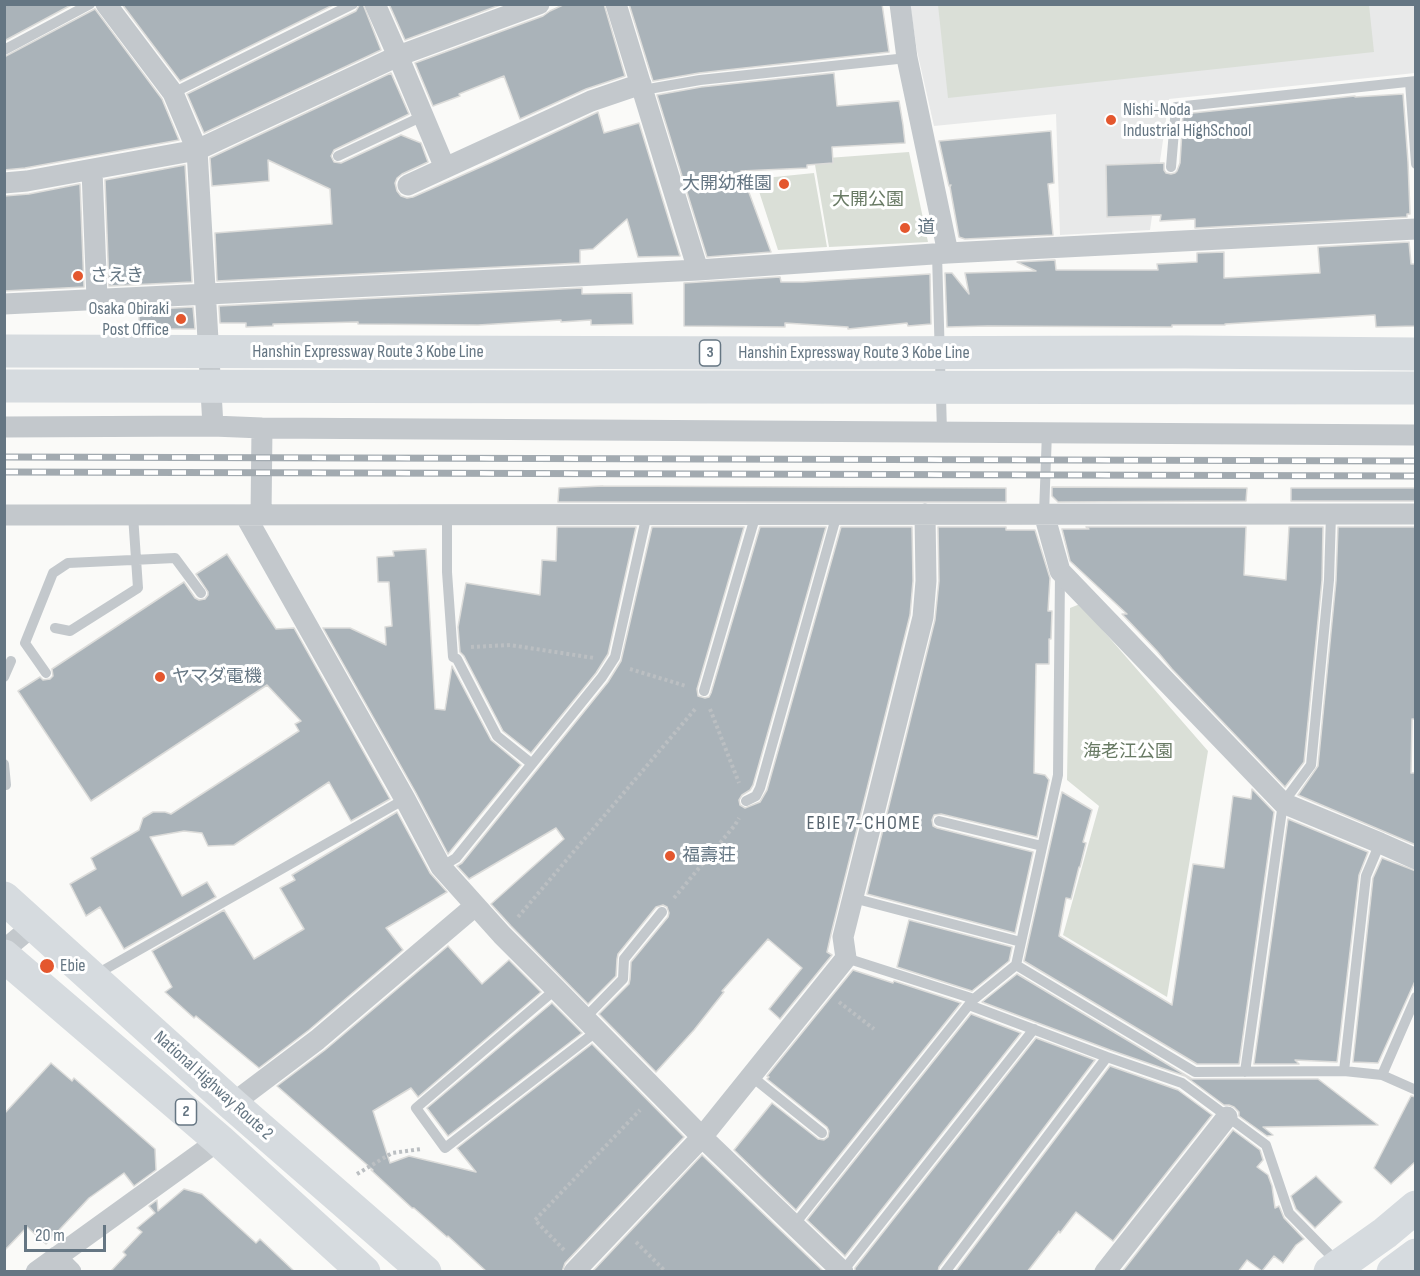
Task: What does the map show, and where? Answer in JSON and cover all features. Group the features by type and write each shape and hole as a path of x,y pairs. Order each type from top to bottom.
{"main road":[{"name":"Hanshin Expressway Route 3 Kobe Line","path":"4,351 1416,354"},
{"name":"Hanshin Expressway Route 3 Kobe Line","path":"4,386 1416,388"},
{"name":"National Highway Route 2","path":"4,898 232,1104 425,1272"},
{"name":"National Highway Route 2","path":"4,956 219,1140 364,1272"},
{"path":"1335,1268 1385,1233 1416,1207"},
{"path":"1394,1272 1416,1255"}],"street":[{"path":"106,4 173,93 197,150 213,426"},
{"path":"375,4 445,168"},
{"path":"4,183 27,182 197,150 398,57 512,9 539,4"},
{"path":"616,4 698,270"},
{"path":"900,4 907,58 943,253"},
{"path":"408,185 591,101 642,87"},
{"path":"92,170 97,299"},
{"path":"4,304 698,270 943,253 1416,229"},
{"path":"4,427 213,426 1416,435"},
{"path":"262,428 253,515 441,867 502,935 657,1092 843,1271"},
{"path":"577,1269 702,1137 846,958 843,937 922,617 926,581 925,514"},
{"path":"1044,514 1060,571 1283,802 1416,859"},
{"path":"4,515 1416,514"},
{"path":"232,1104 317,1040 475,906"},
{"path":"4,950 34,925"},
{"path":"1105,1272 1227,1117"},
{"path":"36,1272 64,1264 219,1140"}],"lane":[{"path":"4,50 90,4"},
{"path":"173,93 354,4"},
{"path":"642,87 907,58"},
{"path":"1172,167 1176,107 1413,81 1416,164"},
{"path":"338,156 423,117"},
{"path":"942,432 943,253"},
{"path":"1044,514 1047,432"},
{"path":"441,867 456,858 611,664 615,657 647,514"},
{"path":"704,692 756,514"},
{"path":"746,801 756,796 759,788 837,514"},
{"path":"1245,1072 1283,802 1311,765 1329,580 1331,514"},
{"path":"55,628 70,631 138,588 133,515"},
{"path":"447,515 447,572 453,657 457,660 497,736 532,764"},
{"path":"46,672 25,643 53,573 68,563 176,558 201,593"},
{"path":"794,1225 971,1002 1016,965 1058,775 1060,571"},
{"path":"4,677 11,661"},
{"path":"4,764 6,785 4,785"},
{"path":"91,977 405,799"},
{"path":"939,821 1042,846"},
{"path":"1344,1071 1366,876 1380,843"},
{"path":"853,898 1021,942"},
{"path":"556,989 416,1108 445,1148 591,1024 623,979 624,959 662,912"},
{"path":"846,958 971,1002 1034,1029 1182,1083 1266,1146 1289,1214 1335,1268"},
{"path":"1016,965 1195,1072 1344,1071 1382,1075 1416,1090"},
{"path":"1382,1075 1416,998"},
{"path":"843,1271 1034,1029"},
{"path":"945,1272 1107,1057"},
{"path":"1182,1083 1190,1068"},
{"path":"752,1076 822,1133"}],"path":[{"path":"452,648 510,645 598,659 704,692"},
{"path":"662,912 735,825 746,801 704,692"},
{"path":"502,935 701,701 704,692"},
{"path":"822,988 874,1029"},
{"path":"577,1269 535,1220 657,1092"},
{"path":"354,1176 392,1153 413,1149 445,1148"},
{"path":"619,1224 666,1272"}],"shaded area":[{"name":"Nishi-Noda Industrial HighSchool","path":"910,5 1415,5 1415,73 1169,99 1150,230 1060,235 1056,114 934,126 917,51"}],"green space":[{"path":"938,5 1369,5 1374,52 948,98"},
{"name":"大開公園","path":"909,152 928,242 829,247 814,159"},
{"path":"814,173 827,247 778,250 755,179"},
{"name":"海老江公園","path":"1080,604 1208,751 1167,997 1063,935 1099,806 1067,780 1070,608"}],"building":[{"path":"4,4 73,4 4,41"},
{"path":"122,4 335,4 180,81"},
{"path":"360,4 363,4 381,50 204,133 187,94 356,11"},
{"path":"389,4 500,4 500,5 405,40"},
{"path":"565,4 604,4 625,76 586,89 520,119 504,76 433,106 415,63 543,16"},
{"path":"629,4 882,4 889,52 699,73 653,81"},
{"path":"95,9 162,99 179,140 4,170 4,57"},
{"path":"391,73 409,114 334,150 331,156 334,162 341,163 401,135 421,143 428,162 402,174 395,183 401,196 407,198 492,162 598,112 604,133 639,123 680,256 638,257 627,219 593,249 580,250 580,263 217,281 215,233 332,224 330,189 268,160 269,181 212,186 210,158"},
{"path":"834,73 837,106 899,101 905,143 832,147 833,163 807,165 807,168 741,171 771,252 707,257 657,95 701,87"},
{"path":"1403,94 1410,214 1407,214 1407,217 1195,228 1195,219 1160,221 1161,215 1107,217 1106,165 1164,163 1166,173 1175,173 1180,163 1183,114 1355,96"},
{"path":"1051,131 1054,183 1048,184 1053,235 965,239 959,237 951,185 949,186 939,141"},
{"path":"185,165 192,282 109,286 105,180"},
{"path":"80,184 84,287 4,291 4,196 29,194"},
{"path":"1409,242 1411,264 1416,264 1416,326 1376,327 1375,315 1225,325 1172,325 1172,327 947,327 945,273 952,273 969,294 965,273 1036,271 1017,262 1055,260 1056,270 1158,270 1157,264 1197,262 1197,253 1224,252 1224,278 1320,273 1318,247"},
{"path":"930,274 931,324 908,326 907,323 848,329 848,327 785,323 785,327 684,326 684,283 780,277 781,282 803,282"},
{"path":"582,288 582,294 632,293 633,324 591,325 591,320 561,322 561,320 478,325 358,324 358,322 246,327 246,323 220,323 219,306"},
{"path":"193,307 195,329 139,329 139,310"},
{"path":"603,486 1006,488 1006,502 558,502 559,488"},
{"path":"1052,487 1247,488 1246,501 1058,502 1052,496"},
{"path":"1291,488 1416,488 1416,501 1291,501"},
{"path":"557,527 636,527 608,654 596,673 531,753 503,731 460,652 458,627 466,583 540,595 542,560 556,561"},
{"path":"652,527 744,527 697,689 698,696 705,698 711,693 760,527 826,527 753,785 739,800 740,805 745,808 760,802 767,790 841,527 912,527 913,581 910,615 827,952 832,955 780,1019 769,1009 802,968 768,939 722,991 724,992 694,1030 656,1072 599,1014 629,984 631,962 668,917 667,907 663,905 656,907 618,954 616,976 588,1004 491,904 564,839 556,828 469,879 457,866 462,863 608,682 621,661"},
{"path":"938,527 1006,527 1006,530 1035,530 1050,578 1048,611 1052,611 1049,664 1036,664 1034,773 1045,775 1049,780 1037,837 941,814 934,815 932,820 933,826 937,828 1033,852 1015,933 867,894 935,620 939,581"},
{"path":"1086,527 1246,527 1244,575 1286,580 1289,527 1323,527 1322,580 1304,762 1285,787 1122,614 1127,614 1070,561 1062,529 1089,529"},
{"path":"1338,527 1416,527 1416,719 1412,719 1411,773 1416,773 1416,845 1298,795 1318,766 1336,581"},
{"path":"426,549 435,709 445,710 452,666 491,740 521,765 448,854 323,628 350,628 386,645 385,627 392,626 389,582 378,582 377,557 394,556 393,551"},
{"path":"227,554 276,629 294,628 390,799 351,821 329,782 234,845 208,846 202,833 184,831 150,837 182,896 207,882 216,897 124,949 100,907 86,916 70,884 96,869 91,858 139,830 143,818 153,812 171,814 299,731 295,724 301,721 267,685 91,801 18,691 40,677 43,680 50,679 53,676 52,669 184,582 195,598 205,599 208,592 196,574"},
{"path":"1252,789 1274,812 1239,1064 1197,1064 1024,961 1062,792 1092,810 1071,899 1066,898 1059,936 1172,1005 1193,864 1224,868 1233,796 1251,799"},
{"path":"397,812 430,873 447,892 386,928 403,950 309,1030 259,1068 196,1016 194,1018 165,992 172,987 152,951 224,910 254,959 304,929 280,888 295,880 292,875"},
{"path":"1288,819 1368,852 1359,875 1337,1062 1295,1060 1299,1064 1254,1064"},
{"path":"1382,858 1416,871 1416,979 1378,1063 1353,1062 1373,878"},
{"path":"909,920 1012,947 1009,961 972,991 897,967"},
{"path":"448,946 482,984 509,960 541,992 418,1097 411,1088 373,1111 390,1163 409,1156 476,1172 457,1148 592,1044 684,1137 565,1263 562,1272 487,1272 448,1236 412,1208 371,1170 373,1170 277,1086 325,1050"},
{"path":"853,970 961,1003 796,1210 734,1150 772,1103 818,1139 824,1140 828,1137 827,1127 767,1079 769,1077 767,1076"},
{"path":"1017,974 1192,1079 1318,1079 1378,1125 1263,1127 1273,1135 1267,1136 1239,1116 1239,1112 1234,1107 1224,1105 1185,1076 982,1002"},
{"path":"552,1003 582,1033 448,1136 427,1108"},
{"path":"971,1014 1021,1033 845,1256 807,1220"},
{"path":"1036,1038 1095,1060 939,1267 938,1272 855,1272 855,1268"},
{"path":"51,1063 72,1081 74,1078 155,1149 156,1170 134,1186 124,1173 89,1198 46,1244 27,1227 4,1251 4,1114"},
{"path":"1110,1066 1178,1090 1212,1115 1113,1241 1076,1212 1027,1272 955,1272"},
{"path":"1411,1096 1416,1097 1416,1161 1391,1184 1374,1168"},
{"path":"1233,1130 1260,1150 1263,1160 1257,1167 1268,1175 1275,1208 1279,1206 1284,1218 1304,1239 1296,1245 1283,1263 1274,1256 1262,1271 1247,1260 1238,1272 1122,1272"},
{"path":"702,1155 824,1272 592,1272"},
{"path":"1316,1176 1342,1202 1315,1228 1296,1209 1291,1196"},
{"path":"184,1189 202,1194 256,1243 260,1239 295,1272 110,1272 126,1255 123,1252 142,1232 137,1228 155,1213 149,1206 157,1200 158,1211"}],"railway":[{"path":"4,457 1416,461"},
{"path":"4,472 1416,476"}],"place":[{"name":"Nishi-Noda Industrial HighSchool","path":"1111,120"},
{"name":"大開幼稚園","path":"784,184"},
{"name":"道","path":"905,228"},
{"name":"さえき","path":"78,276"},
{"name":"Osaka Obiraki Post Office","path":"181,319"},
{"name":"ヤマダ電機","path":"160,677"},
{"name":"福壽荘","path":"670,856"},
{"name":"Ebie","path":"47,966"}],"district":[{"name":"EBIE 7-CHOME","path":"864,824"}]}
